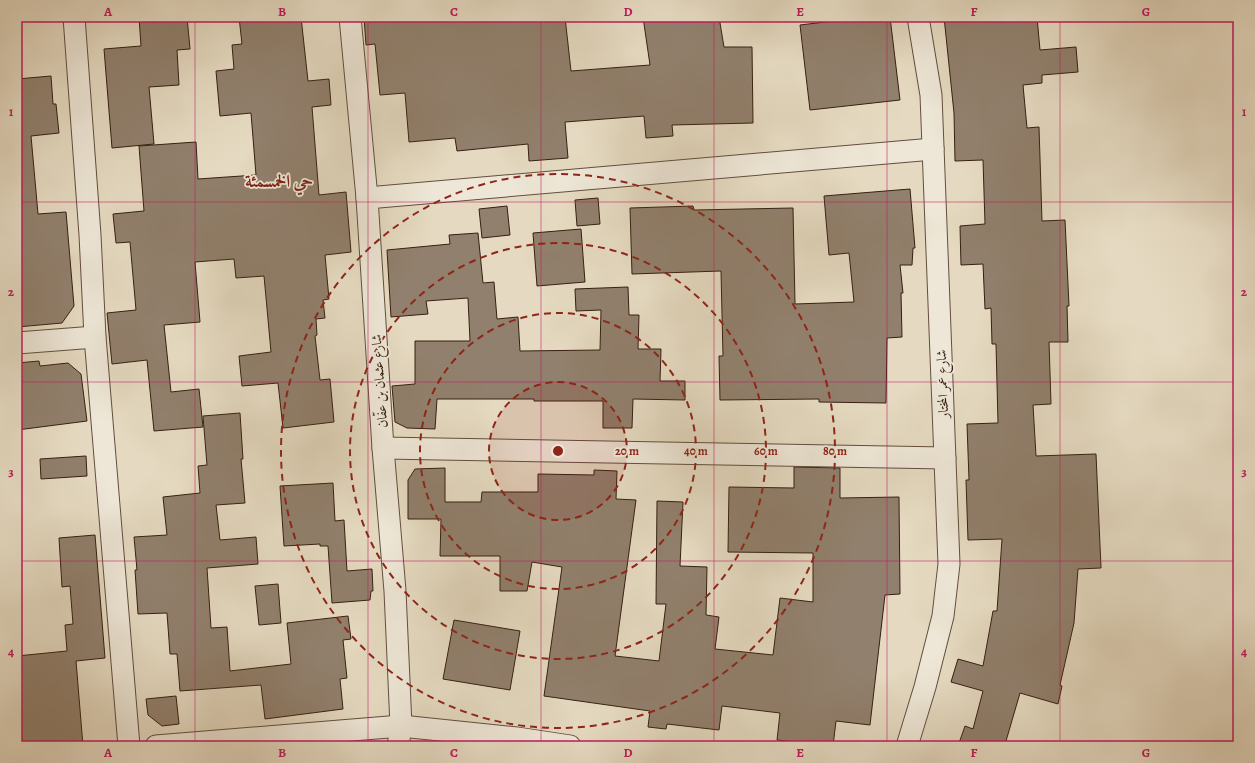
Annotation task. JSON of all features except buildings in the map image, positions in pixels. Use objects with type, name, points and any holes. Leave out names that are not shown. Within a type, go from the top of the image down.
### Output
[{"type":"street","points":[[74,17],[90,236],[94,337],[129,746]]},
{"type":"street","name":"شارع عثمان بن عفّان","points":[[350,17],[367,198],[394,591],[400,736]]},
{"type":"street","name":"شارع عمر المختار","points":[[907,746],[926,687],[943,616],[949,564],[930,95],[918,17]]},
{"type":"street","points":[[367,198],[933,149]]},
{"type":"street","points":[[17,343],[94,337]]},
{"type":"street","points":[[383,448],[945,458]]},
{"type":"street","points":[[156,746],[400,736],[517,738],[570,746]]},
{"type":"district","name":"حي الخمسمئة","points":[[279,181]]}]
